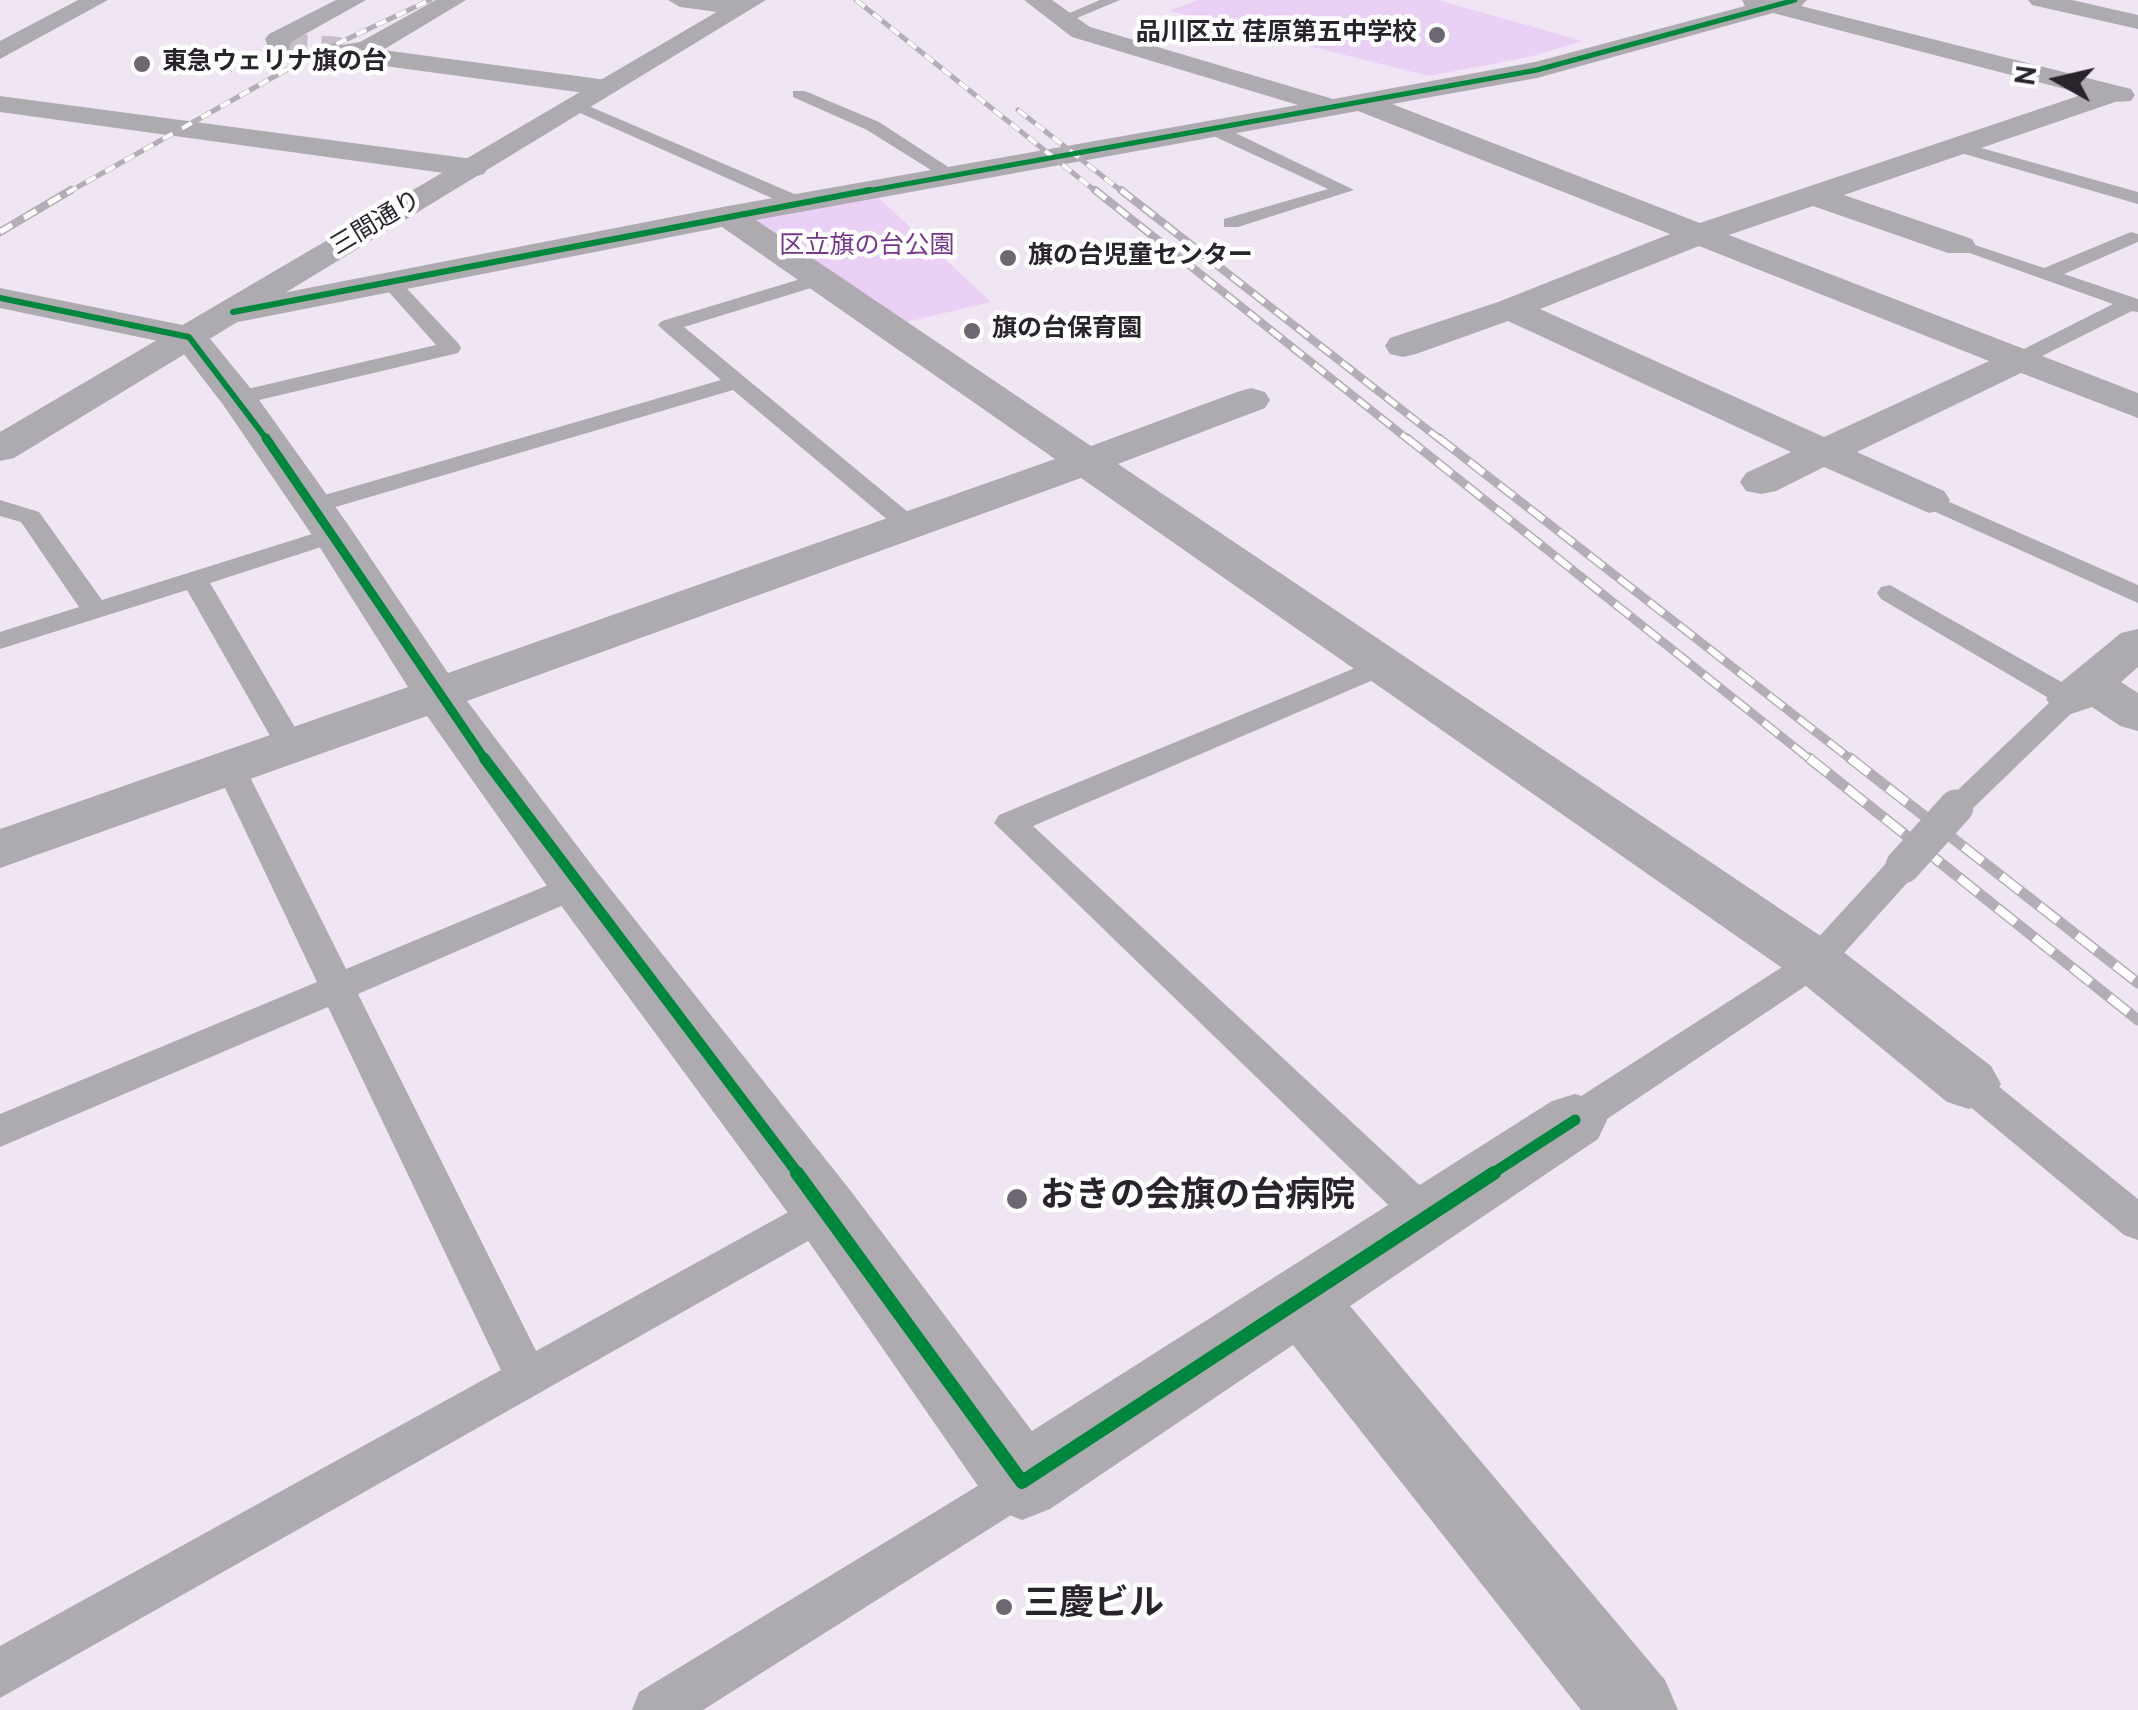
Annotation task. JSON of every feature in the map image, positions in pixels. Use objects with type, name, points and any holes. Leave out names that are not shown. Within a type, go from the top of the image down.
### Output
[{"type":"street","points":[[0,51],[96,0]]},
{"type":"street","points":[[279,47],[278,40],[354,0]]},
{"type":"street","points":[[454,0],[353,50],[370,56],[607,88]]},
{"type":"street","points":[[680,0],[747,4]]},
{"type":"street","points":[[1036,0],[1081,32],[1348,104],[2138,406]]},
{"type":"street","points":[[2040,0],[2138,22]]},
{"type":"street","points":[[0,298],[211,325],[390,282],[728,216],[1537,70],[1773,2],[2126,96]]},
{"type":"street","name":"三間通り","points":[[0,449],[747,4]]},
{"type":"street","points":[[1404,346],[1510,310],[1813,194],[2126,96]]},
{"type":"street","points":[[0,104],[473,168]]},
{"type":"street","points":[[1813,194],[1960,246]]},
{"type":"street","points":[[728,216],[1816,962],[1969,1084]]},
{"type":"street","points":[[1510,310],[1928,500]]},
{"type":"street","points":[[211,325],[238,398],[324,520],[438,696],[577,886],[826,1210],[1022,1482],[1575,1120]]},
{"type":"street","points":[[1761,482],[2020,360]]},
{"type":"street","points":[[0,849],[911,527],[1251,400]]},
{"type":"street","points":[[2138,643],[2080,691],[2138,715]]},
{"type":"street","points":[[1301,1300],[1635,1710]]},
{"type":"lane","points":[[1060,20],[1113,0]]},
{"type":"lane","points":[[800,94],[874,126],[953,176]]},
{"type":"lane","points":[[577,106],[799,203]]},
{"type":"lane","points":[[1213,129],[1345,190],[1230,223]]},
{"type":"lane","points":[[1960,147],[2138,198]]},
{"type":"lane","points":[[2044,275],[2131,238]]},
{"type":"lane","points":[[1960,246],[2134,304]]},
{"type":"lane","points":[[817,280],[669,325],[911,527]]},
{"type":"lane","points":[[238,398],[450,348],[390,282]]},
{"type":"lane","points":[[2020,360],[2134,304]]},
{"type":"lane","points":[[0,641],[195,580],[324,520],[737,382]]},
{"type":"lane","points":[[1928,500],[2138,595]]},
{"type":"lane","points":[[0,508],[30,517],[95,610]]},
{"type":"lane","points":[[195,580],[292,748]]},
{"type":"lane","points":[[1575,1120],[1816,962],[1956,807],[2080,691],[1890,593]]},
{"type":"lane","points":[[1384,665],[1010,823],[1428,1217]]},
{"type":"lane","points":[[230,769],[527,1378]]},
{"type":"lane","points":[[0,1132],[577,886]]},
{"type":"lane","points":[[1969,1084],[2138,1223]]},
{"type":"lane","points":[[0,1673],[826,1210]]},
{"type":"lane","points":[[657,1710],[1022,1482]]},
{"type":"green space","name":"品川区立 荏原第五中学校","points":[[1198,0],[1438,0],[1583,41],[1529,57],[1429,76],[1169,11]]},
{"type":"green space","name":"区立旗の台公園","points":[[878,197],[991,302],[898,324],[748,220]]},
{"type":"tunnel","points":[[279,47],[340,51]]},
{"type":"railway","points":[[67,193],[309,57],[430,0]]},
{"type":"railway","points":[[856,0],[1098,193]]},
{"type":"railway","points":[[1018,110],[1124,193]]},
{"type":"railway","points":[[0,232],[71,190]]},
{"type":"railway","points":[[1095,190],[1410,441]]},
{"type":"railway","points":[[1121,190],[1442,441]]},
{"type":"railway","points":[[1407,438],[1812,761]]},
{"type":"railway","points":[[1439,438],[1853,761]]},
{"type":"railway","points":[[1809,758],[2138,1020]]},
{"type":"railway","points":[[1850,758],[2138,983]]},
{"type":"cycle path","points":[[233,312],[728,216],[1537,70],[1795,0]]},
{"type":"cycle path","points":[[0,298],[189,337],[238,398],[334,535],[438,696],[577,886],[826,1211],[1022,1482],[1575,1120]]},
{"type":"place","name":"品川区立 荏原第五中学校","points":[[1437,35]]},
{"type":"place","name":"東急ウェリナ旗の台","points":[[142,64]]},
{"type":"place","name":"旗の台児童センター","points":[[1008,258]]},
{"type":"place","name":"旗の台保育園","points":[[972,331]]},
{"type":"place","name":"おきの会旗の台病院","points":[[1017,1199]]},
{"type":"place","name":"三慶ビル","points":[[1004,1607]]}]
